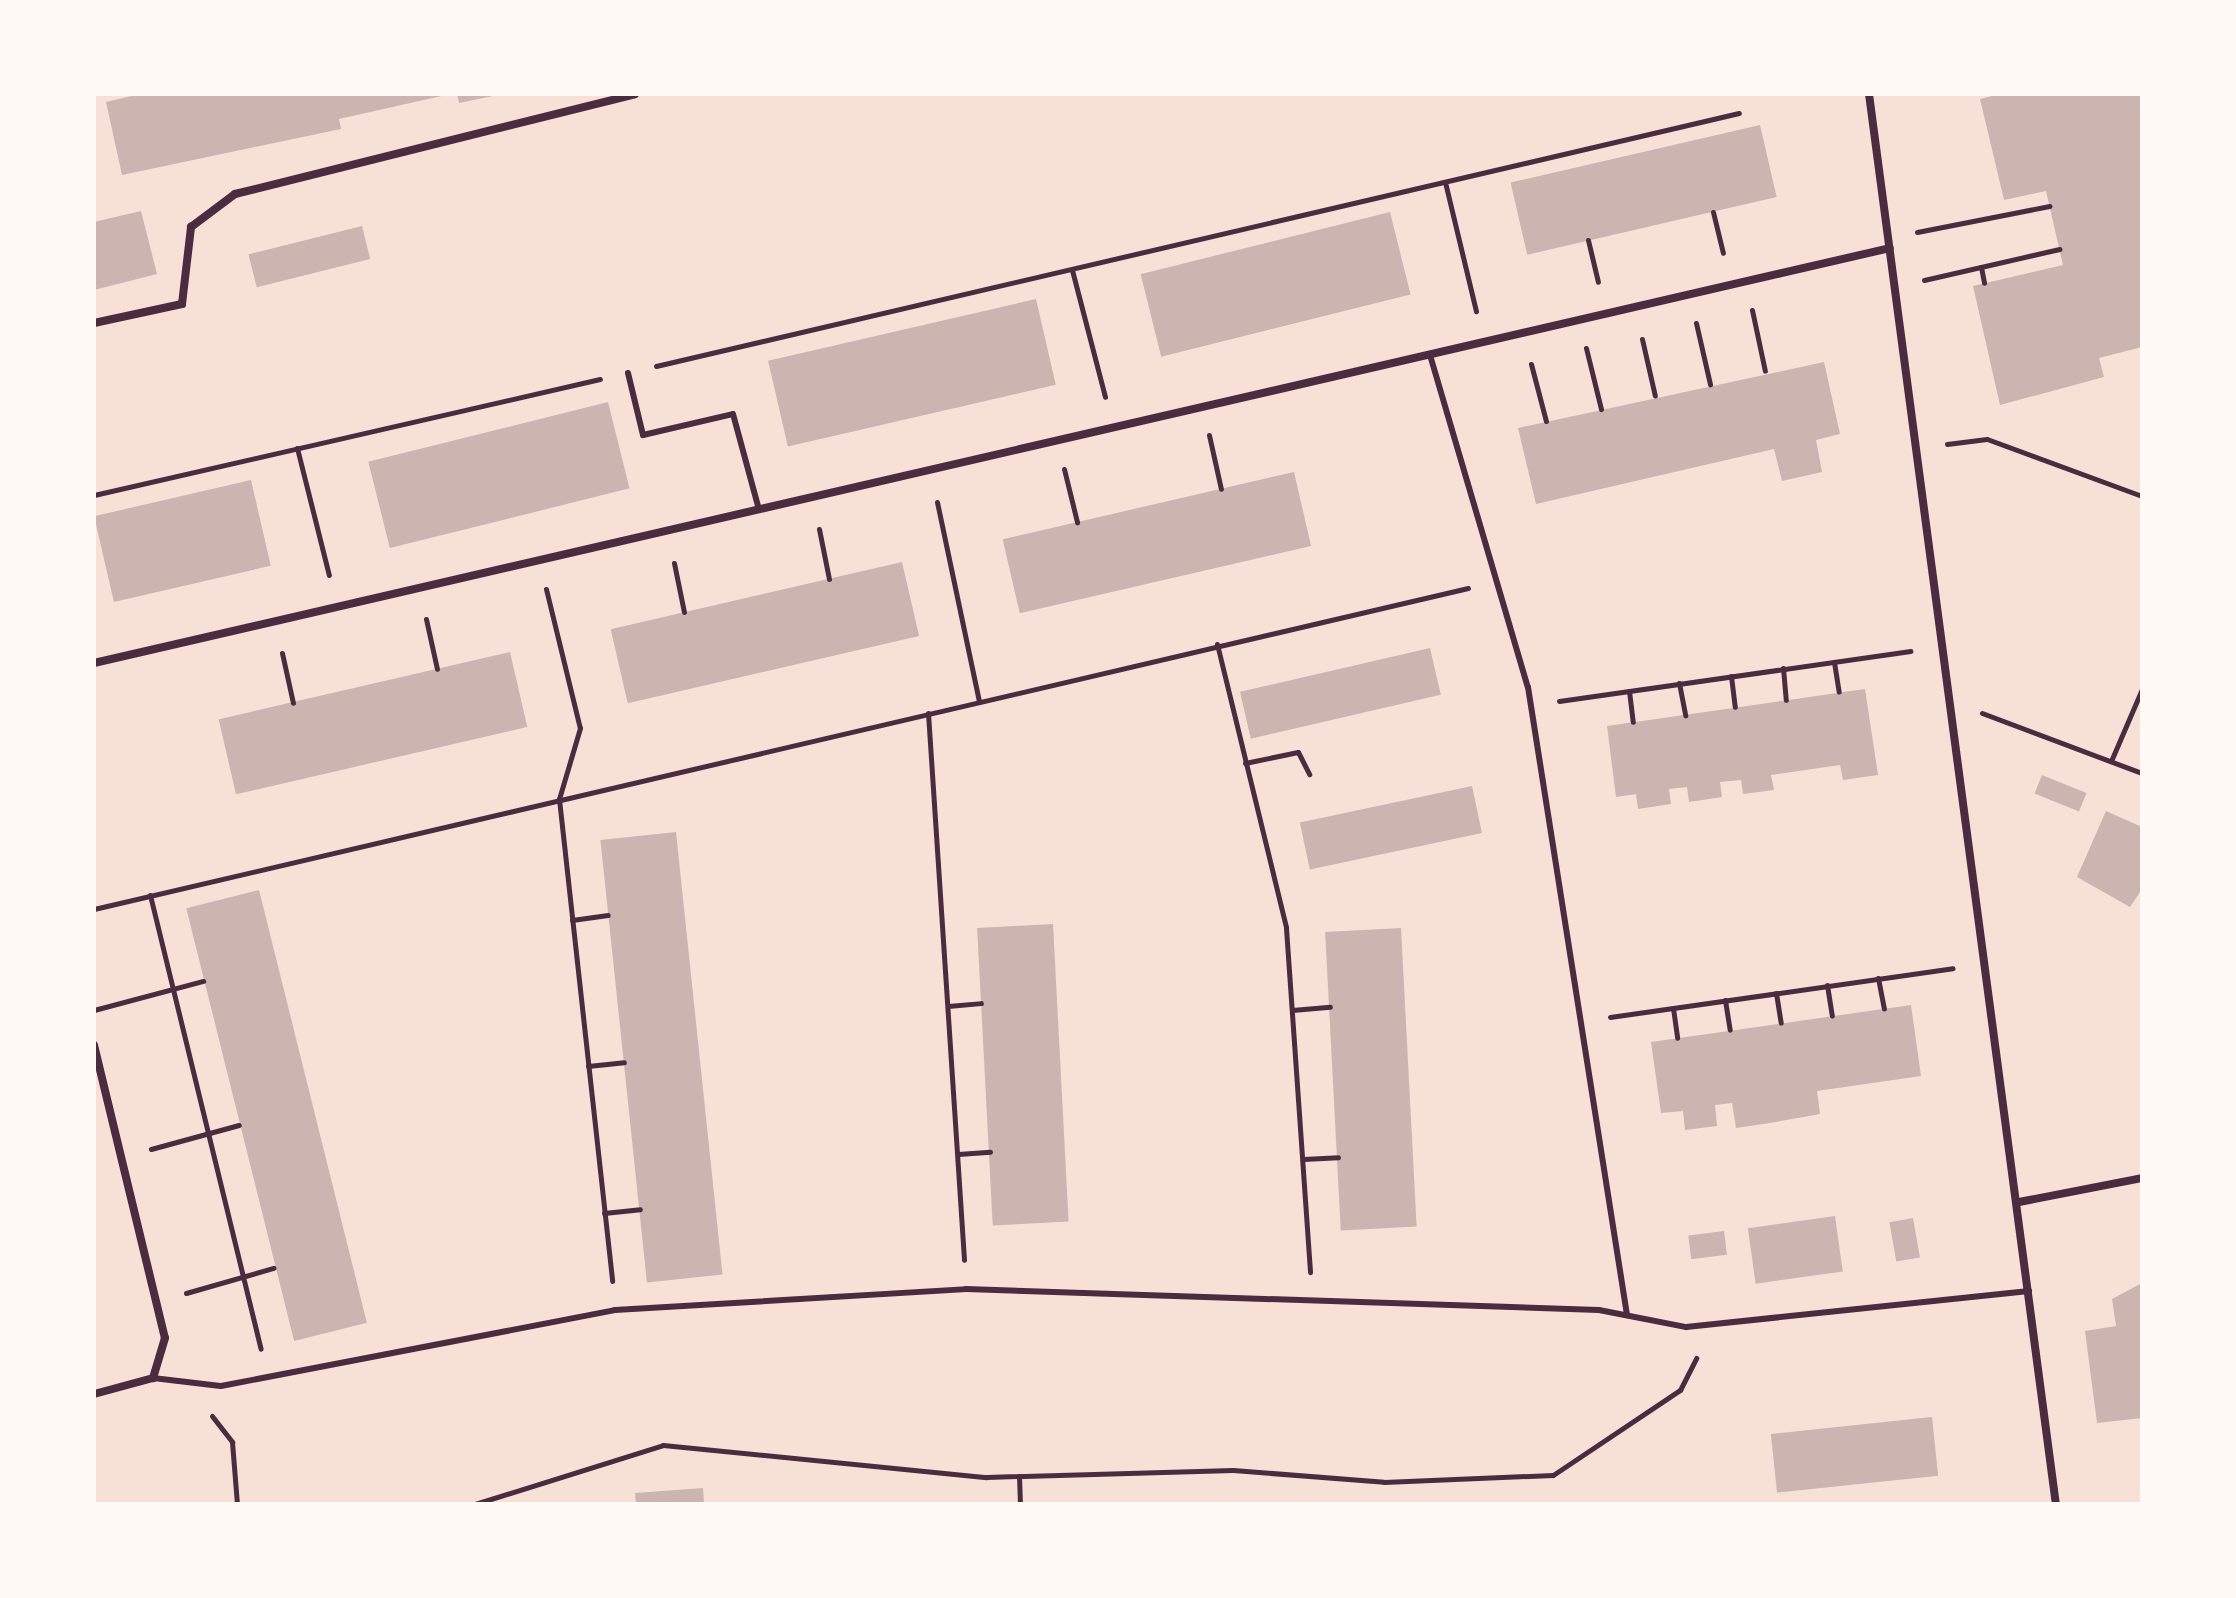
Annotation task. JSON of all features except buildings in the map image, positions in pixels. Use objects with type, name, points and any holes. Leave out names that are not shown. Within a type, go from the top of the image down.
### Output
[{"type":"street","points":[[94,323],[182,304],[191,227],[235,194],[635,94]]},
{"type":"street","points":[[1869,94],[1954,703],[2056,1504]]},
{"type":"street","points":[[94,663],[1890,248]]},
{"type":"street","points":[[94,1045],[159,1300],[165,1338],[153,1378],[94,1394]]},
{"type":"street","points":[[2019,1202],[2142,1178]]},
{"type":"lane","points":[[1430,355],[1531,705],[1627,1315]]},
{"type":"lane","points":[[628,373],[643,435],[733,414],[759,510]]},
{"type":"lane","points":[[153,1378],[221,1386],[615,1310],[966,1289],[1312,1300],[1627,1315],[1655,1326],[1704,1327],[2030,1291]]},
{"type":"path","points":[[94,495],[1739,113]]},
{"type":"path","points":[[1445,182],[1484,343]]},
{"type":"path","points":[[1889,237],[2049,206]]},
{"type":"path","points":[[1713,212],[1732,286]]},
{"type":"path","points":[[1588,240],[1605,315]]},
{"type":"path","points":[[1896,287],[2059,249]]},
{"type":"path","points":[[1981,267],[1984,283]]},
{"type":"path","points":[[1072,270],[1112,429]]},
{"type":"path","points":[[1745,282],[1765,371]]},
{"type":"path","points":[[1690,295],[1710,384]]},
{"type":"path","points":[[1635,308],[1655,396]]},
{"type":"path","points":[[1579,321],[1601,409]]},
{"type":"path","points":[[1524,334],[1546,421]]},
{"type":"path","points":[[1203,407],[1221,489]]},
{"type":"path","points":[[1918,448],[1987,439],[2142,496]]},
{"type":"path","points":[[1058,441],[1077,522]]},
{"type":"path","points":[[297,448],[338,607]]},
{"type":"path","points":[[930,470],[979,701]]},
{"type":"path","points":[[2127,502],[2131,492]]},
{"type":"path","points":[[812,498],[829,579]]},
{"type":"path","points":[[667,531],[684,612]]},
{"type":"path","points":[[539,560],[580,728],[559,799],[615,1310]]},
{"type":"path","points":[[94,909],[1497,581]]},
{"type":"path","points":[[419,589],[437,669]]},
{"type":"path","points":[[275,622],[293,703]]},
{"type":"path","points":[[1217,644],[1286,928],[1312,1300]]},
{"type":"path","points":[[1531,705],[1946,645]]},
{"type":"path","points":[[1834,662],[1839,692]]},
{"type":"path","points":[[1783,668],[1786,700]]},
{"type":"path","points":[[1731,676],[1735,707]]},
{"type":"path","points":[[1679,683],[1685,715]]},
{"type":"path","points":[[2111,761],[2142,689]]},
{"type":"path","points":[[1629,691],[1633,722]]},
{"type":"path","points":[[1954,703],[2142,773]]},
{"type":"path","points":[[928,713],[966,1289]]},
{"type":"path","points":[[1245,763],[1298,752],[1309,774]]},
{"type":"path","points":[[150,895],[268,1377]]},
{"type":"path","points":[[572,920],[608,915]]},
{"type":"path","points":[[1582,1021],[1988,963]]},
{"type":"path","points":[[1878,978],[1884,1008]]},
{"type":"path","points":[[94,1010],[203,981]]},
{"type":"path","points":[[1827,985],[1832,1016]]},
{"type":"path","points":[[1776,993],[1781,1023]]},
{"type":"path","points":[[1725,1000],[1730,1030]]},
{"type":"path","points":[[948,1006],[981,1003]]},
{"type":"path","points":[[1292,1010],[1330,1007]]},
{"type":"path","points":[[1673,1008],[1677,1038]]},
{"type":"path","points":[[588,1066],[624,1062]]},
{"type":"path","points":[[123,1157],[239,1125]]},
{"type":"path","points":[[958,1154],[990,1152]]},
{"type":"path","points":[[1303,1159],[1338,1157]]},
{"type":"path","points":[[604,1213],[640,1209]]},
{"type":"path","points":[[159,1300],[273,1268]]},
{"type":"path","points":[[475,1504],[663,1445],[1019,1476],[1233,1470],[1384,1482],[1553,1475],[1680,1390],[1702,1347]]},
{"type":"path","points":[[209,1409],[232,1442],[237,1504]]},
{"type":"path","points":[[1019,1476],[1020,1504]]}]
